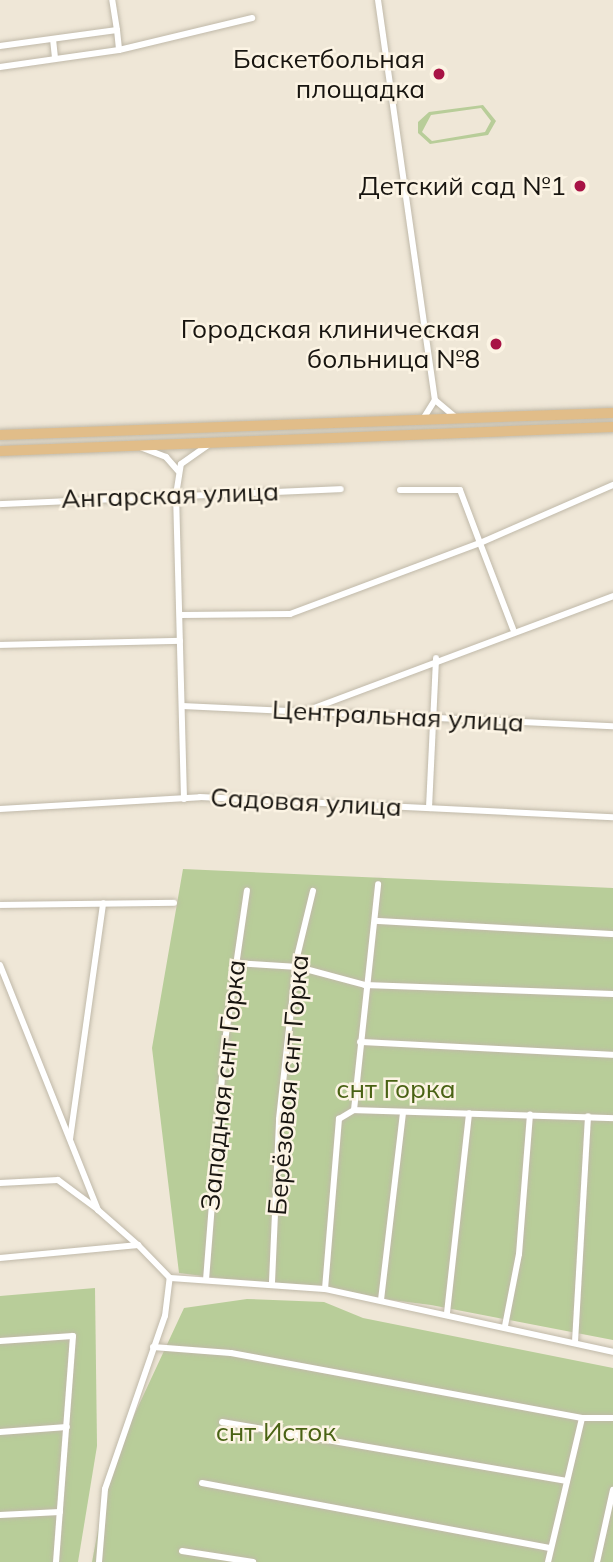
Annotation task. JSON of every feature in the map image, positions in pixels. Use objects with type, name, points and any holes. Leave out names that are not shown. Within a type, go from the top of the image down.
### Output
[{"type":"main road","points":[[0,435],[613,412]]},
{"type":"main road","points":[[0,451],[613,427]]},
{"type":"street","points":[[112,0],[119,50]]},
{"type":"street","points":[[377,0],[435,400],[422,420]]},
{"type":"street","points":[[0,67],[119,50],[251,18]]},
{"type":"street","points":[[0,46],[117,30]]},
{"type":"street","points":[[53,38],[55,58]]},
{"type":"street","points":[[435,400],[456,417]]},
{"type":"street","points":[[178,471],[213,443]]},
{"type":"street","points":[[137,446],[166,457],[178,471],[176,495],[184,799]]},
{"type":"street","points":[[180,615],[290,614],[480,543],[613,485]]},
{"type":"street","name":"Ангарская улица","points":[[0,504],[341,489]]},
{"type":"street","points":[[400,490],[460,490],[513,629]]},
{"type":"street","points":[[305,712],[513,629],[613,596]]},
{"type":"street","points":[[0,645],[180,641]]},
{"type":"street","points":[[429,807],[436,718],[436,658]]},
{"type":"street","name":"Центральная улица","points":[[183,706],[613,726]]},
{"type":"street","name":"Садовая улица","points":[[0,809],[184,799],[429,807],[613,817]]},
{"type":"street","points":[[354,1110],[365,985],[377,921],[378,884]]},
{"type":"street","name":"Западная снт Горка","points":[[206,1280],[235,963],[247,891]]},
{"type":"street","name":"Берёзовая снт Горка","points":[[272,1282],[279,1119],[298,967],[313,891]]},
{"type":"street","points":[[70,1140],[103,903]]},
{"type":"street","points":[[0,905],[174,903]]},
{"type":"street","points":[[377,921],[613,934]]},
{"type":"street","points":[[235,963],[298,967],[365,985],[613,994]]},
{"type":"street","points":[[0,965],[98,1210]]},
{"type":"street","points":[[360,1042],[613,1055]]},
{"type":"street","points":[[325,1289],[339,1119],[354,1110],[403,1114],[530,1114],[613,1118]]},
{"type":"street","points":[[447,1313],[469,1113]]},
{"type":"street","points":[[382,1300],[403,1114]]},
{"type":"street","points":[[505,1326],[518,1266],[530,1114]]},
{"type":"street","points":[[575,1342],[588,1116]]},
{"type":"street","points":[[0,1183],[58,1180],[138,1245],[170,1278],[272,1282],[325,1289],[447,1313],[613,1352]]},
{"type":"street","points":[[0,1258],[138,1245]]},
{"type":"street","points":[[99,1562],[105,1489],[153,1347],[170,1278]]},
{"type":"street","points":[[0,1341],[73,1336],[55,1562]]},
{"type":"street","points":[[153,1347],[231,1353],[582,1418],[613,1418]]},
{"type":"street","points":[[548,1562],[582,1418]]},
{"type":"street","points":[[222,1422],[568,1481]]},
{"type":"street","points":[[0,1432],[67,1427]]},
{"type":"street","points":[[202,1483],[551,1548]]},
{"type":"street","points":[[597,1562],[613,1490]]},
{"type":"street","points":[[0,1515],[60,1512]]},
{"type":"street","points":[[182,1551],[253,1562]]},
{"type":"green space","points":[[483,105],[496,121],[488,135],[430,144],[418,133],[418,122],[429,112]],"holes":[[[481,108],[491,121],[485,132],[432,141],[422,132],[431,115]]]},
{"type":"green space","name":"снт Горка","points":[[183,869],[613,888],[613,1340],[431,1305],[179,1273],[152,1048]]},
{"type":"green space","points":[[95,1288],[97,1446],[78,1562],[0,1562],[0,1296]]},
{"type":"green space","name":"снт Исток","points":[[247,1299],[324,1302],[363,1318],[613,1368],[613,1562],[92,1562],[110,1467],[184,1308]]},
{"type":"place","name":"Баскетбольная площадка","points":[[439,74]]},
{"type":"place","name":"Детский сад №1","points":[[580,186]]},
{"type":"place","name":"Городская клиническая больница №8","points":[[496,344]]}]
